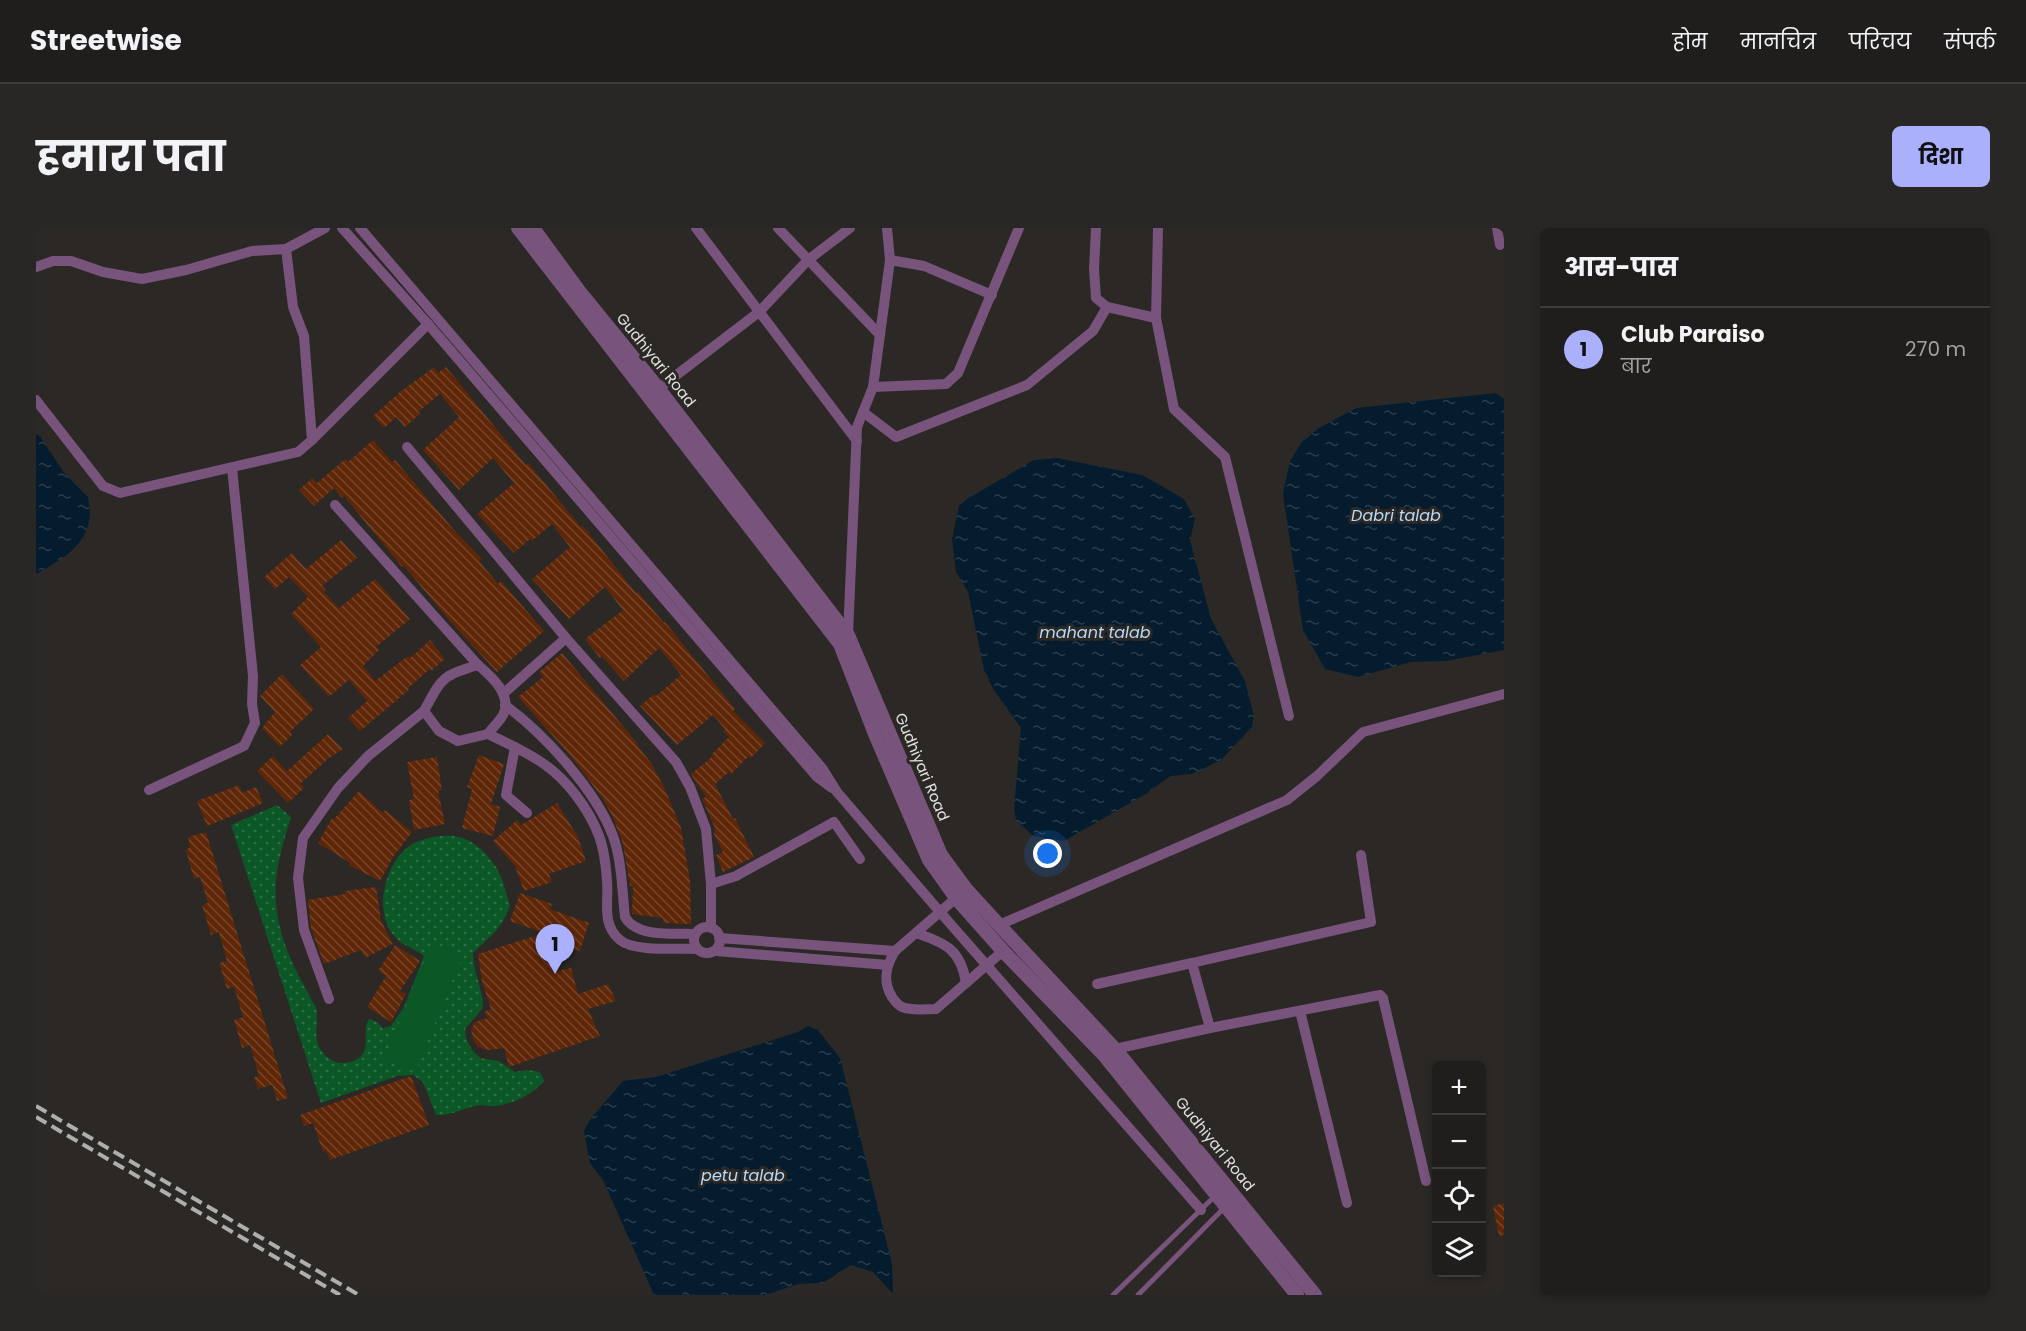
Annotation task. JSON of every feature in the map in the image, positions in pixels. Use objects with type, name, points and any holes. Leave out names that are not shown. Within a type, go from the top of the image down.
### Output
[{"type":"street","points":[[36,267],[53,261],[71,261],[103,272],[142,279],[186,270],[252,251],[286,249],[325,228]]},
{"type":"street","points":[[342,228],[428,324],[817,777],[837,792]]},
{"type":"street","points":[[360,228],[822,768],[837,792],[986,966],[1201,1210]]},
{"type":"street","name":"Gudhiyari Road","points":[[518,228],[653,392]]},
{"type":"street","name":"Gudhiyari Road","points":[[533,228],[653,392],[844,639],[941,855],[966,889],[1115,1049],[1315,1295]]},
{"type":"street","points":[[696,228],[856,441]]},
{"type":"street","points":[[778,228],[880,335]]},
{"type":"street","points":[[653,392],[759,312],[838,232],[850,228]]},
{"type":"street","points":[[844,639],[857,427],[873,387],[890,260],[887,228]]},
{"type":"street","points":[[873,387],[946,384],[958,373],[1019,228]]},
{"type":"street","points":[[1096,228],[1094,269],[1096,298],[1107,307],[1156,318]]},
{"type":"street","points":[[1158,228],[1156,318],[1174,409],[1225,457],[1289,716]]},
{"type":"street","points":[[1497,228],[1500,245]]},
{"type":"street","points":[[286,249],[292,307],[304,336],[312,440]]},
{"type":"street","points":[[890,260],[924,266],[992,295]]},
{"type":"street","points":[[863,412],[896,437],[1027,385],[1093,331],[1107,307]]},
{"type":"street","points":[[36,400],[103,486],[120,493],[298,452],[428,324]]},
{"type":"street","points":[[407,447],[566,638],[676,762],[690,787],[706,829],[711,884],[711,928]]},
{"type":"street","points":[[149,790],[244,746],[255,723],[252,704],[253,676],[232,468]]},
{"type":"street","points":[[335,505],[478,665],[494,678],[503,694],[505,705],[503,714],[488,734]]},
{"type":"street","points":[[503,694],[566,638]]},
{"type":"street","name":"Gudhiyari Road","points":[[844,639],[929,860],[956,898],[1003,951],[1104,1055],[1298,1295]]},
{"type":"street","points":[[329,999],[304,930],[298,878],[303,838],[345,780],[368,756],[424,711],[438,685],[446,676],[478,665]]},
{"type":"street","points":[[999,925],[1287,800],[1317,776],[1363,732],[1504,694]]},
{"type":"street","points":[[505,705],[520,716],[568,766],[590,794],[613,835],[619,863],[625,917],[628,923],[648,932],[695,934]]},
{"type":"street","points":[[424,711],[439,731],[458,741],[488,734],[543,763],[558,775],[580,801],[599,836],[608,884],[606,914],[610,927],[621,941],[639,947],[697,949],[710,953],[716,951],[888,965]]},
{"type":"street","points":[[515,747],[506,795],[527,813]]},
{"type":"street","points":[[580,801],[590,794]]},
{"type":"street","points":[[711,884],[736,876],[834,822],[860,859]]},
{"type":"street","points":[[1098,984],[1371,922],[1361,855]]},
{"type":"street","points":[[956,898],[895,951],[888,965],[885,980],[888,992],[898,1006],[908,1009],[936,1010],[1003,951]]},
{"type":"street","points":[[697,949],[693,942],[695,934],[700,929],[711,928],[717,932],[720,939],[716,951]]},
{"type":"street","points":[[916,933],[943,944],[957,954],[964,968],[966,983]]},
{"type":"street","points":[[720,939],[895,951]]},
{"type":"street","points":[[1192,963],[1210,1028]]},
{"type":"street","points":[[1115,1049],[1380,995],[1383,998],[1426,1181]]},
{"type":"street","points":[[1300,1011],[1347,1203]]},
{"type":"lane","points":[[1113,1295],[1216,1195]]},
{"type":"lane","points":[[1138,1295],[1226,1206]]},
{"type":"green space","points":[[277,805],[291,817],[277,872],[277,914],[292,962],[316,1007],[318,1044],[325,1055],[339,1063],[358,1059],[364,1051],[369,1019],[377,1022],[383,1028],[391,1026],[404,1007],[424,956],[397,939],[389,929],[383,904],[387,878],[400,855],[410,845],[440,836],[459,837],[475,845],[496,867],[510,906],[498,928],[473,953],[483,1008],[465,1029],[466,1038],[472,1050],[480,1058],[499,1061],[515,1072],[528,1070],[540,1072],[544,1081],[539,1086],[528,1095],[509,1103],[493,1106],[481,1105],[442,1115],[436,1115],[423,1082],[413,1075],[397,1076],[321,1103],[231,825]]},
{"type":"green space","points":[[432,942],[463,955],[415,1072],[384,1059]]},
{"type":"water","name":"Dabri talab","points":[[1496,393],[1504,399],[1504,650],[1446,661],[1411,662],[1358,677],[1325,669],[1303,630],[1283,494],[1290,461],[1302,442],[1319,428],[1356,408]]},
{"type":"water","points":[[36,434],[40,436],[65,474],[88,497],[90,515],[86,531],[76,546],[61,559],[36,574]]},
{"type":"water","name":"mahant talab","points":[[1057,458],[1142,475],[1184,499],[1195,519],[1190,540],[1211,619],[1245,681],[1254,716],[1252,727],[1221,760],[1192,774],[1171,776],[1144,795],[1064,841],[1033,836],[1016,820],[1014,809],[1021,728],[993,689],[984,670],[968,592],[956,572],[952,539],[959,506],[967,499],[1034,460]]},
{"type":"water","name":"petu talab","points":[[808,1026],[818,1030],[840,1058],[892,1264],[893,1294],[873,1272],[851,1265],[823,1283],[798,1284],[766,1295],[654,1295],[603,1180],[590,1163],[584,1131],[589,1121],[623,1081],[656,1077],[798,1032]]},
{"type":"building","points":[[434,367],[438,373],[446,367],[526,465],[528,463],[581,527],[583,526],[636,593],[638,592],[665,622],[735,709],[733,711],[765,743],[751,758],[749,756],[731,774],[729,772],[715,784],[754,857],[723,872],[716,855],[723,852],[702,799],[706,797],[691,774],[713,756],[712,754],[729,737],[723,731],[725,729],[713,715],[677,745],[640,706],[681,675],[659,648],[624,681],[602,656],[600,658],[585,639],[623,610],[605,587],[569,619],[532,579],[570,547],[552,524],[514,553],[477,514],[514,483],[493,458],[459,490],[423,450],[459,417],[440,394],[418,412],[420,414],[405,427],[396,417],[384,428],[373,416],[400,392]]},
{"type":"building","points":[[373,440],[392,462],[395,460],[454,530],[482,559],[479,561],[498,584],[501,581],[544,631],[497,672],[404,566],[402,567],[344,496],[342,498],[334,488],[314,506],[299,490],[312,478],[317,483],[345,459],[348,462]]},
{"type":"building","points":[[341,540],[357,558],[322,586],[326,590],[324,592],[339,608],[375,579],[410,619],[376,647],[379,650],[363,666],[375,681],[408,656],[410,658],[430,640],[445,659],[431,671],[430,669],[360,731],[348,718],[367,701],[349,680],[329,697],[300,665],[321,647],[291,614],[308,597],[289,577],[275,589],[264,577],[292,553],[306,569]]},
{"type":"building","points":[[562,653],[638,744],[664,787],[681,828],[690,881],[691,924],[663,923],[663,918],[632,914],[633,886],[630,886],[623,844],[612,815],[601,796],[570,755],[518,697],[543,677],[539,672]]},
{"type":"building","points":[[282,674],[314,709],[290,732],[292,735],[280,747],[262,728],[275,712],[260,696]]},
{"type":"building","points":[[328,734],[343,749],[329,758],[300,784],[304,788],[288,803],[257,771],[273,756],[287,771]]},
{"type":"building","points":[[479,755],[504,764],[491,804],[500,807],[493,836],[462,828],[472,789],[467,787]]},
{"type":"building","points":[[437,757],[442,790],[438,791],[445,824],[414,830],[409,800],[414,799],[407,762]]},
{"type":"building","points":[[239,785],[242,793],[256,787],[263,803],[207,826],[197,801]]},
{"type":"building","points":[[359,791],[383,813],[385,810],[412,832],[393,857],[380,881],[349,865],[350,863],[318,843],[332,818],[334,819]]},
{"type":"building","points":[[557,803],[578,837],[586,861],[549,874],[552,882],[524,891],[515,866],[493,841],[517,820],[521,825]]},
{"type":"building","points":[[206,832],[288,1098],[277,1101],[272,1085],[258,1089],[254,1077],[259,1076],[250,1045],[242,1048],[234,1020],[243,1017],[234,987],[227,989],[219,963],[227,961],[219,932],[211,935],[202,905],[208,903],[200,877],[194,879],[186,851],[190,846],[188,837]]},
{"type":"building","points":[[376,887],[381,921],[393,944],[365,958],[361,950],[324,964],[311,928],[308,900],[345,894],[345,891]]},
{"type":"building","points":[[520,893],[552,904],[550,909],[589,923],[580,951],[538,937],[553,972],[571,968],[578,994],[608,984],[616,1001],[588,1009],[600,1036],[509,1067],[504,1048],[489,1050],[478,1047],[471,1030],[475,1022],[488,1018],[484,1012],[491,1009],[482,981],[478,954],[544,933],[510,921]]},
{"type":"building","points":[[395,945],[420,961],[400,991],[406,994],[391,1022],[367,1007],[386,976],[378,971]]},
{"type":"building","points":[[411,1076],[429,1125],[330,1160],[326,1151],[323,1152],[313,1123],[304,1126],[300,1115]]},
{"type":"building","points":[[1504,1203],[1504,1235],[1499,1236],[1493,1206]]},
{"type":"railway","points":[[36,1106],[359,1295]]},
{"type":"railway","points":[[36,1117],[340,1295]]},
{"type":"place","name":"Club Paraiso","points":[[555,974]]}]
